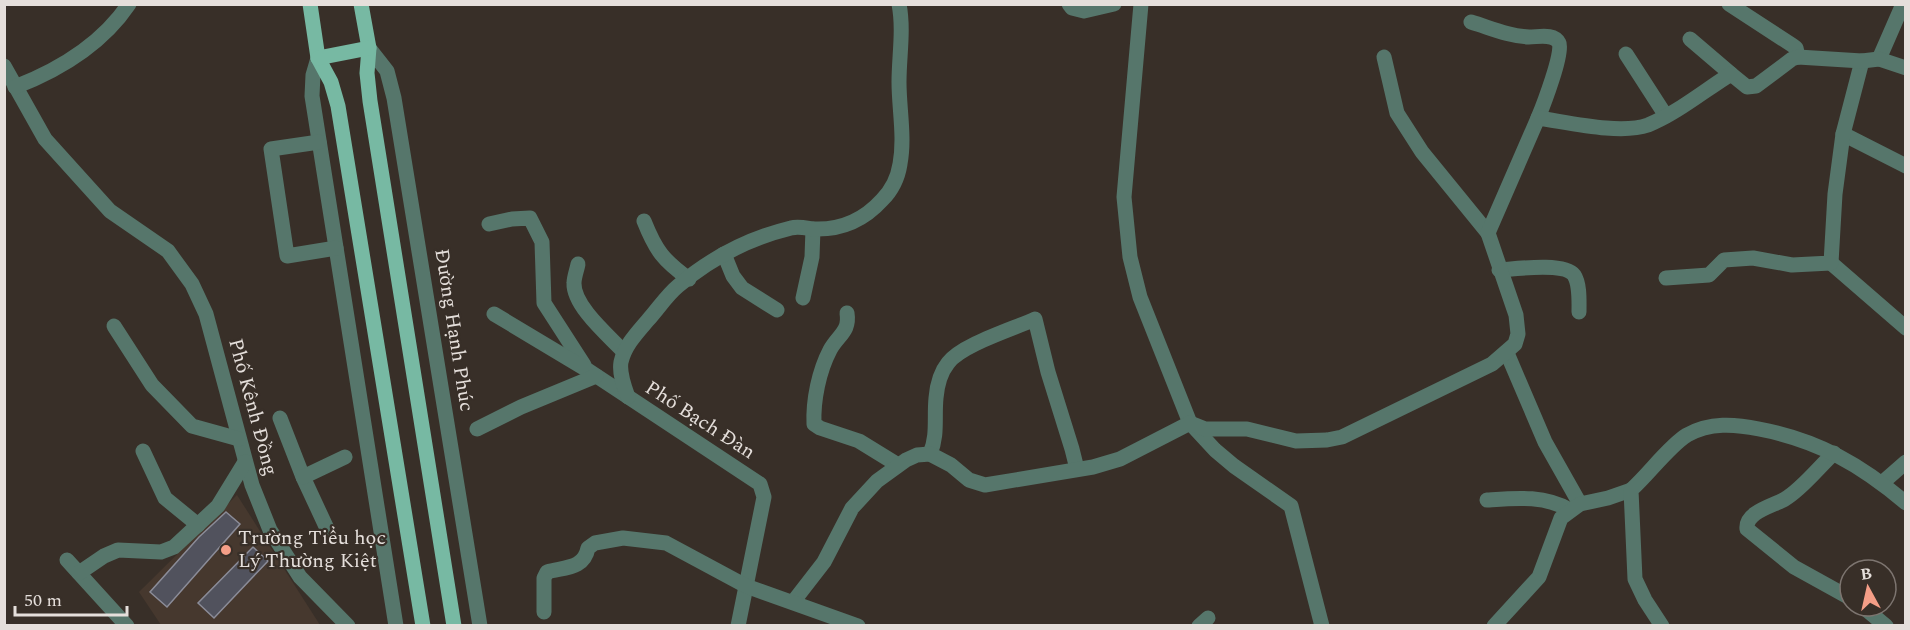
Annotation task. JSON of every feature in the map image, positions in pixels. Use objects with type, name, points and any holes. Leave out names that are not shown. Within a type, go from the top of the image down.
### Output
[{"type":"main road","points":[[310,4],[318,58],[331,82],[338,106],[423,626]]},
{"type":"main road","name":"Đường Hạnh Phúc","points":[[361,4],[369,48],[367,73],[370,101],[454,626]]},
{"type":"main road","points":[[318,58],[369,48]]},
{"type":"street","points":[[15,87],[44,75],[71,59],[105,33],[129,4]]},
{"type":"street","points":[[628,397],[622,379],[621,364],[624,352],[633,338],[678,286],[724,254],[751,240],[794,227],[842,228],[855,222],[883,200],[897,177],[902,151],[899,4]]},
{"type":"street","points":[[1069,4],[1072,8],[1084,11],[1114,4]]},
{"type":"street","points":[[1141,4],[1124,179],[1126,235],[1140,297],[1190,423],[1215,450],[1234,466],[1291,506],[1322,626]]},
{"type":"street","points":[[1729,4],[1792,45],[1798,52],[1798,57]]},
{"type":"street","points":[[1879,59],[1903,4]]},
{"type":"street","points":[[1471,22],[1510,35],[1553,37],[1561,48],[1538,118],[1488,233]]},
{"type":"street","points":[[1690,39],[1747,87],[1756,86],[1798,57],[1862,62],[1879,59],[1905,68]]},
{"type":"street","name":"Đường Hạnh Phúc","points":[[369,48],[387,70],[394,98],[480,626]]},
{"type":"street","points":[[1626,54],[1666,116]]},
{"type":"street","points":[[793,602],[824,562],[852,508],[871,487],[898,465],[917,455],[930,454],[951,465],[969,480],[986,485],[1094,467],[1120,459],[1190,423],[1206,429],[1247,429],[1296,441],[1327,441],[1342,437],[1492,364],[1507,352],[1515,344],[1518,334],[1516,315],[1488,233],[1433,166],[1397,113],[1384,57]]},
{"type":"street","points":[[318,58],[313,75],[312,96],[396,626]]},
{"type":"street","points":[[1831,263],[1835,194],[1843,134],[1862,62]]},
{"type":"street","name":"Phố Kênh Đồng","points":[[4,66],[45,139],[110,211],[168,251],[192,284],[206,314],[245,462],[270,530],[300,577],[348,626]]},
{"type":"street","points":[[1538,118],[1590,126],[1626,128],[1648,125],[1731,74]]},
{"type":"street","points":[[1843,134],[1905,166]]},
{"type":"street","points":[[319,142],[271,149],[287,256],[336,248]]},
{"type":"street","points":[[477,429],[592,374],[544,303],[542,242],[530,218],[489,224]]},
{"type":"street","points":[[644,221],[654,244],[667,263],[689,279]]},
{"type":"street","points":[[802,298],[812,257],[813,229]]},
{"type":"street","points":[[724,254],[733,276],[742,288],[777,310]]},
{"type":"street","points":[[1665,278],[1710,275],[1724,260],[1753,258],[1792,265],[1831,263],[1905,328]]},
{"type":"street","points":[[578,264],[574,283],[576,294],[587,312],[624,352]]},
{"type":"street","points":[[1499,270],[1558,267],[1569,271],[1574,275],[1577,285],[1579,312]]},
{"type":"street","points":[[847,313],[849,323],[847,328],[830,351],[815,392],[814,424],[860,441],[898,465]]},
{"type":"street","name":"Phố Bạch Đàn","points":[[494,314],[628,397],[760,484],[764,497],[738,626]]},
{"type":"street","points":[[930,454],[936,436],[937,386],[948,362],[959,352],[1035,319],[1077,469]]},
{"type":"street","points":[[114,326],[152,385],[192,426],[239,439]]},
{"type":"street","points":[[1507,352],[1575,507]]},
{"type":"street","points":[[280,418],[303,477],[330,535]]},
{"type":"street","points":[[1494,626],[1539,577],[1561,518],[1575,507],[1631,490],[1685,436],[1713,426],[1742,425],[1802,439],[1834,453],[1882,483],[1905,503]]},
{"type":"street","points":[[142,451],[165,498],[198,525]]},
{"type":"street","points":[[1834,453],[1788,497],[1750,517],[1746,523],[1747,529],[1794,567],[1838,591]]},
{"type":"street","points":[[303,477],[345,457]]},
{"type":"street","points":[[79,573],[104,556],[118,550],[160,552],[174,547],[218,506],[245,462]]},
{"type":"street","points":[[1882,483],[1905,462]]},
{"type":"street","points":[[1631,490],[1635,579],[1662,626]]},
{"type":"street","points":[[1487,500],[1535,499],[1575,507]]},
{"type":"street","points":[[543,612],[544,578],[547,572],[582,563],[588,548],[595,543],[623,538],[666,543],[746,586],[858,626]]},
{"type":"street","points":[[67,560],[127,626]]},
{"type":"shaded area","name":"Trường Tiểu học Lý Thường Kiệt","points":[[237,495],[320,625],[161,625],[139,592]]},
{"type":"building","points":[[226,512],[240,524],[167,607],[150,592],[199,537]]},
{"type":"building","points":[[253,547],[268,561],[214,618],[198,603]]},
{"type":"place","name":"Trường Tiểu học Lý Thường Kiệt","points":[[226,550]]}]
